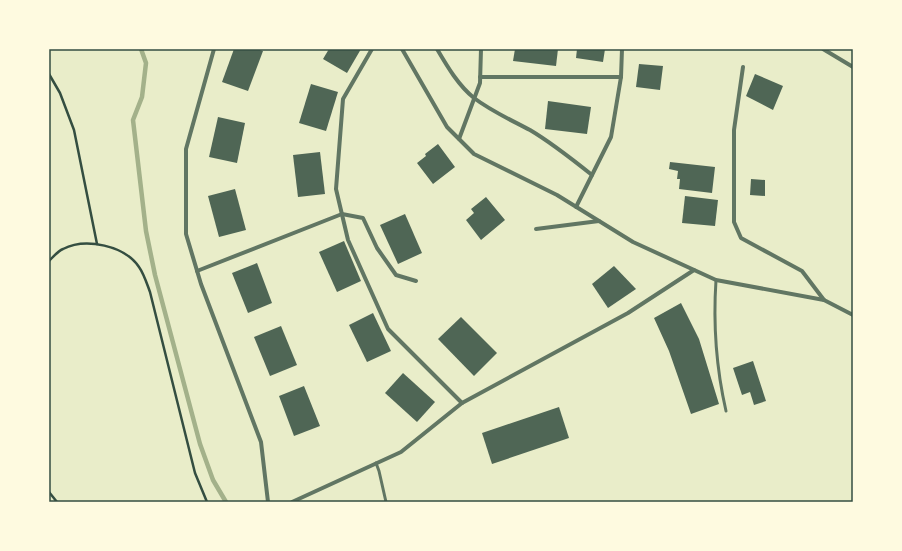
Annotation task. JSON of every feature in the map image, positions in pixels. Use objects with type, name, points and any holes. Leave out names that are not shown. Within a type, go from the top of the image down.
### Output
[{"type":"street","points":[[214,49],[186,149],[186,234],[197,271],[261,442],[268,502]]},
{"type":"street","points":[[372,49],[343,99],[336,189],[348,240],[388,329],[462,403]]},
{"type":"street","points":[[402,49],[447,127],[474,154],[557,195],[633,242],[716,280],[824,300],[853,315]]},
{"type":"street","points":[[437,49],[449,70],[474,98],[530,131],[569,157],[592,176]]},
{"type":"street","points":[[459,139],[480,83],[481,49]]},
{"type":"street","points":[[576,206],[611,138],[621,76],[622,49]]},
{"type":"street","points":[[823,49],[853,67]]},
{"type":"street","points":[[743,67],[734,130],[734,222],[741,238],[802,271],[824,300]]},
{"type":"street","points":[[480,77],[621,76]]},
{"type":"street","points":[[197,271],[342,214],[363,218],[377,248],[396,275],[416,281]]},
{"type":"street","points":[[536,229],[599,221]]},
{"type":"street","points":[[292,502],[401,452],[462,403],[628,313],[694,270]]},
{"type":"lane","points":[[716,280],[715,337],[719,374],[726,411]]},
{"type":"lane","points":[[376,463],[386,502]]},
{"type":"path","points":[[49,74],[60,93],[74,130],[97,244]]},
{"type":"path","points":[[49,261],[63,249],[74,246],[97,244],[117,248],[139,266],[150,292],[195,473],[207,502]]},
{"type":"path","points":[[49,492],[57,502]]},
{"type":"building","points":[[234,49],[257,49],[263,51],[248,91],[222,82]]},
{"type":"building","points":[[329,49],[361,49],[347,73],[323,59]]},
{"type":"building","points":[[515,49],[558,49],[556,66],[513,61]]},
{"type":"building","points":[[577,49],[605,49],[603,62],[576,58]]},
{"type":"building","points":[[639,64],[663,66],[660,90],[636,87]]},
{"type":"building","points":[[755,74],[783,86],[773,110],[746,96]]},
{"type":"building","points":[[311,84],[338,92],[326,131],[299,123]]},
{"type":"building","points":[[548,101],[591,107],[587,134],[545,129]]},
{"type":"building","points":[[218,117],[245,123],[237,163],[209,157]]},
{"type":"building","points":[[438,144],[455,167],[433,184],[417,163],[426,156],[425,154]]},
{"type":"building","points":[[320,152],[325,194],[298,197],[293,155]]},
{"type":"building","points":[[670,162],[715,167],[712,193],[679,189],[680,179],[677,179],[678,171],[669,169]]},
{"type":"building","points":[[751,179],[765,180],[765,196],[750,195]]},
{"type":"building","points":[[235,189],[246,230],[219,237],[208,196]]},
{"type":"building","points":[[685,196],[718,200],[715,226],[682,223]]},
{"type":"building","points":[[486,197],[505,220],[481,240],[466,220],[474,213],[471,209]]},
{"type":"building","points":[[405,214],[422,253],[398,264],[380,225]]},
{"type":"building","points":[[344,241],[361,281],[337,292],[319,252]]},
{"type":"building","points":[[257,263],[272,303],[248,313],[232,273]]},
{"type":"building","points":[[614,266],[636,289],[608,308],[592,284]]},
{"type":"building","points":[[681,303],[699,339],[719,404],[691,414],[669,351],[654,318]]},
{"type":"building","points":[[373,313],[391,351],[367,362],[349,325]]},
{"type":"building","points":[[461,317],[497,353],[474,376],[438,339]]},
{"type":"building","points":[[281,326],[297,365],[270,376],[254,337]]},
{"type":"building","points":[[753,361],[766,401],[754,405],[750,392],[742,395],[733,368]]},
{"type":"building","points":[[403,373],[435,402],[417,422],[385,393]]},
{"type":"building","points":[[304,386],[320,426],[294,436],[279,396]]},
{"type":"building","points":[[559,407],[569,438],[492,464],[482,433]]},
{"type":"waterway","points":[[141,49],[146,63],[142,97],[133,120],[146,231],[155,275],[200,444],[213,480],[226,502]]}]
